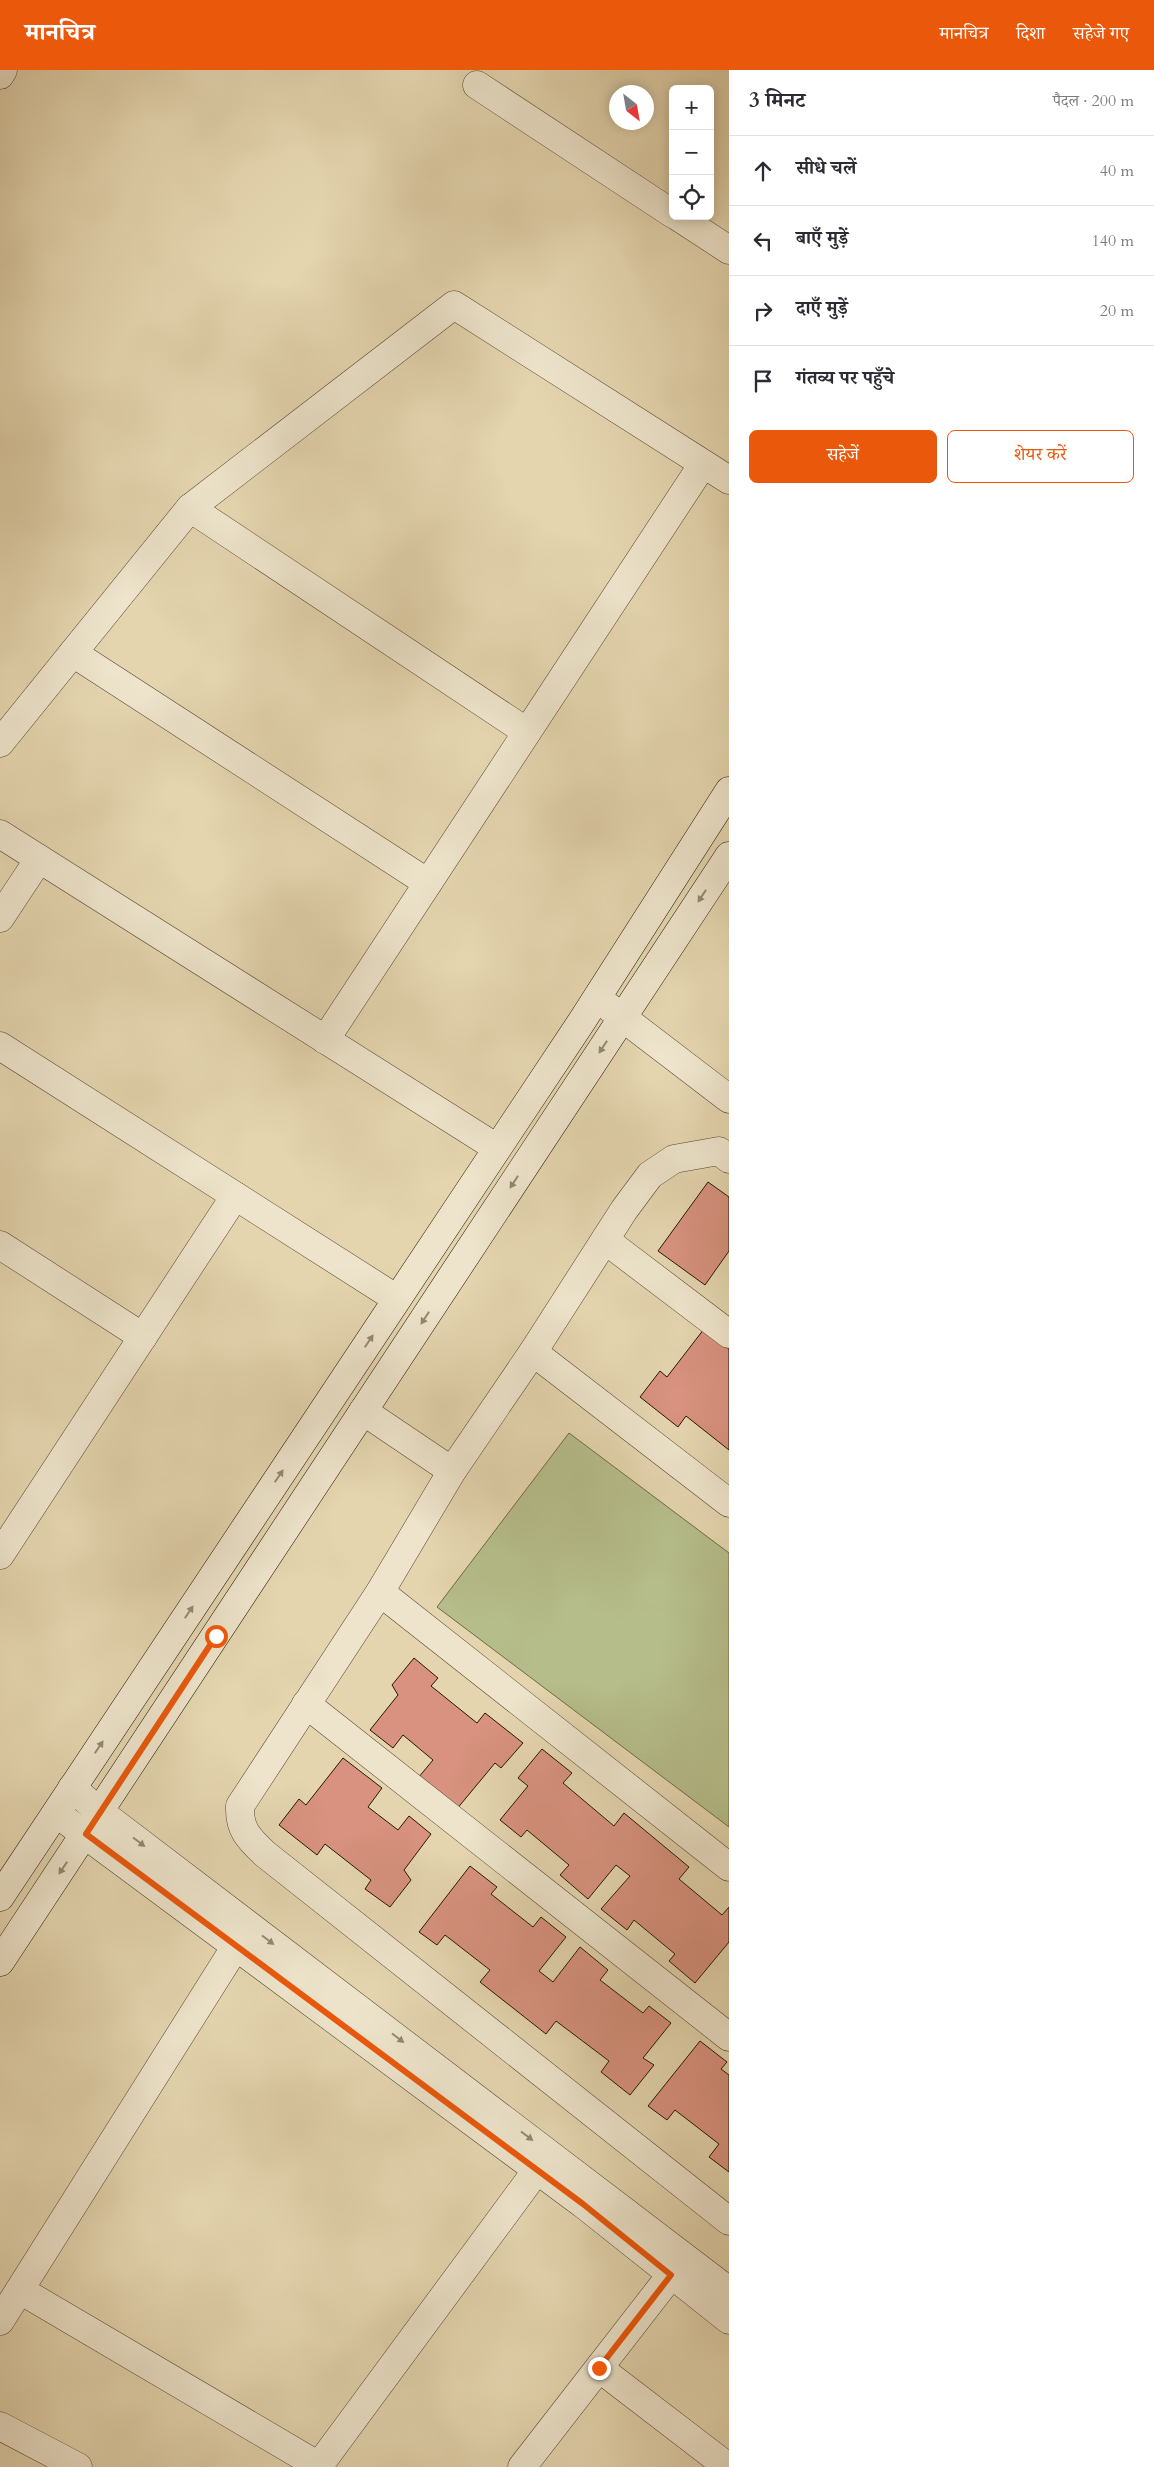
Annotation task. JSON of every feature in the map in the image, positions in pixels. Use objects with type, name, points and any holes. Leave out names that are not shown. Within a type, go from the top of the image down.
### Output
[{"type":"street","points":[[0,75],[3,70]]},
{"type":"street","points":[[477,85],[669,211]]},
{"type":"street","points":[[683,220],[729,250]]},
{"type":"street","points":[[0,743],[190,508],[454,305],[729,480]]},
{"type":"street","points":[[325,1040],[703,464]]},
{"type":"street","points":[[190,508],[527,732]]},
{"type":"street","points":[[73,653],[428,883]]},
{"type":"street","points":[[0,1897],[597,998],[729,791]]},
{"type":"street","points":[[0,834],[497,1148]]},
{"type":"street","points":[[0,1962],[729,856]]},
{"type":"street","points":[[0,918],[39,859]]},
{"type":"street","points":[[597,998],[729,1099]]},
{"type":"street","points":[[0,1046],[397,1299]]},
{"type":"street","points":[[729,1159],[719,1151],[674,1159],[650,1175],[452,1471],[380,1592],[240,1806],[240,1821],[250,1840],[729,2221]]},
{"type":"street","points":[[0,1555],[235,1196]]},
{"type":"street","points":[[605,1240],[729,1334]]},
{"type":"street","points":[[0,1245],[143,1337]]},
{"type":"street","points":[[533,1352],[729,1503]]},
{"type":"street","points":[[363,1411],[452,1471]]},
{"type":"street","points":[[380,1592],[729,1867]]},
{"type":"street","points":[[306,1704],[729,2036]]},
{"type":"street","points":[[72,1788],[93,1823],[236,1946],[537,2170],[729,2320]]},
{"type":"street","points":[[56,1813],[93,1823],[729,2291]]},
{"type":"street","points":[[0,2321],[236,1946]]},
{"type":"street","points":[[20,2290],[318,2467],[537,2170]]},
{"type":"street","points":[[522,2467],[671,2275]]},
{"type":"street","points":[[599,2368],[728,2467]]},
{"type":"street","points":[[0,2426],[44,2459],[78,2467]]},
{"type":"green space","points":[[569,1433],[729,1553],[729,1827],[437,1607]]},
{"type":"building","points":[[708,1182],[729,1197],[729,1251],[705,1285],[658,1251]]},
{"type":"building","points":[[704,1329],[729,1349],[729,1450],[686,1416],[678,1427],[640,1397],[660,1371],[667,1377]]},
{"type":"building","points":[[414,1658],[438,1678],[431,1686],[477,1723],[485,1713],[523,1743],[501,1768],[495,1763],[456,1810],[418,1778],[433,1760],[403,1735],[393,1748],[370,1730],[398,1695],[392,1685]]},
{"type":"building","points":[[542,1749],[572,1773],[563,1783],[614,1826],[624,1813],[689,1867],[679,1879],[722,1915],[729,1907],[729,1942],[695,1983],[669,1961],[675,1954],[634,1920],[627,1930],[601,1909],[630,1876],[616,1865],[588,1899],[560,1875],[569,1865],[527,1830],[521,1837],[500,1820],[528,1786],[518,1778]]},
{"type":"building","points":[[343,1758],[382,1788],[368,1807],[398,1830],[409,1816],[431,1834],[404,1870],[411,1880],[390,1907],[365,1889],[371,1880],[325,1844],[317,1855],[279,1825],[299,1799],[306,1805]]},
{"type":"building","points":[[470,1866],[497,1887],[491,1894],[533,1927],[541,1917],[566,1937],[539,1971],[553,1982],[580,1947],[608,1970],[600,1980],[643,2013],[649,2006],[671,2023],[643,2058],[654,2065],[630,2095],[601,2072],[609,2061],[556,2021],[546,2034],[480,1982],[490,1970],[445,1935],[437,1945],[419,1932]]},
{"type":"building","points":[[700,2041],[727,2062],[721,2069],[729,2075],[729,2172],[709,2157],[719,2144],[675,2110],[667,2120],[648,2106]]},
{"type":"route","points":[[216,1636],[86,1834],[583,2204],[671,2275],[599,2368]]}]
